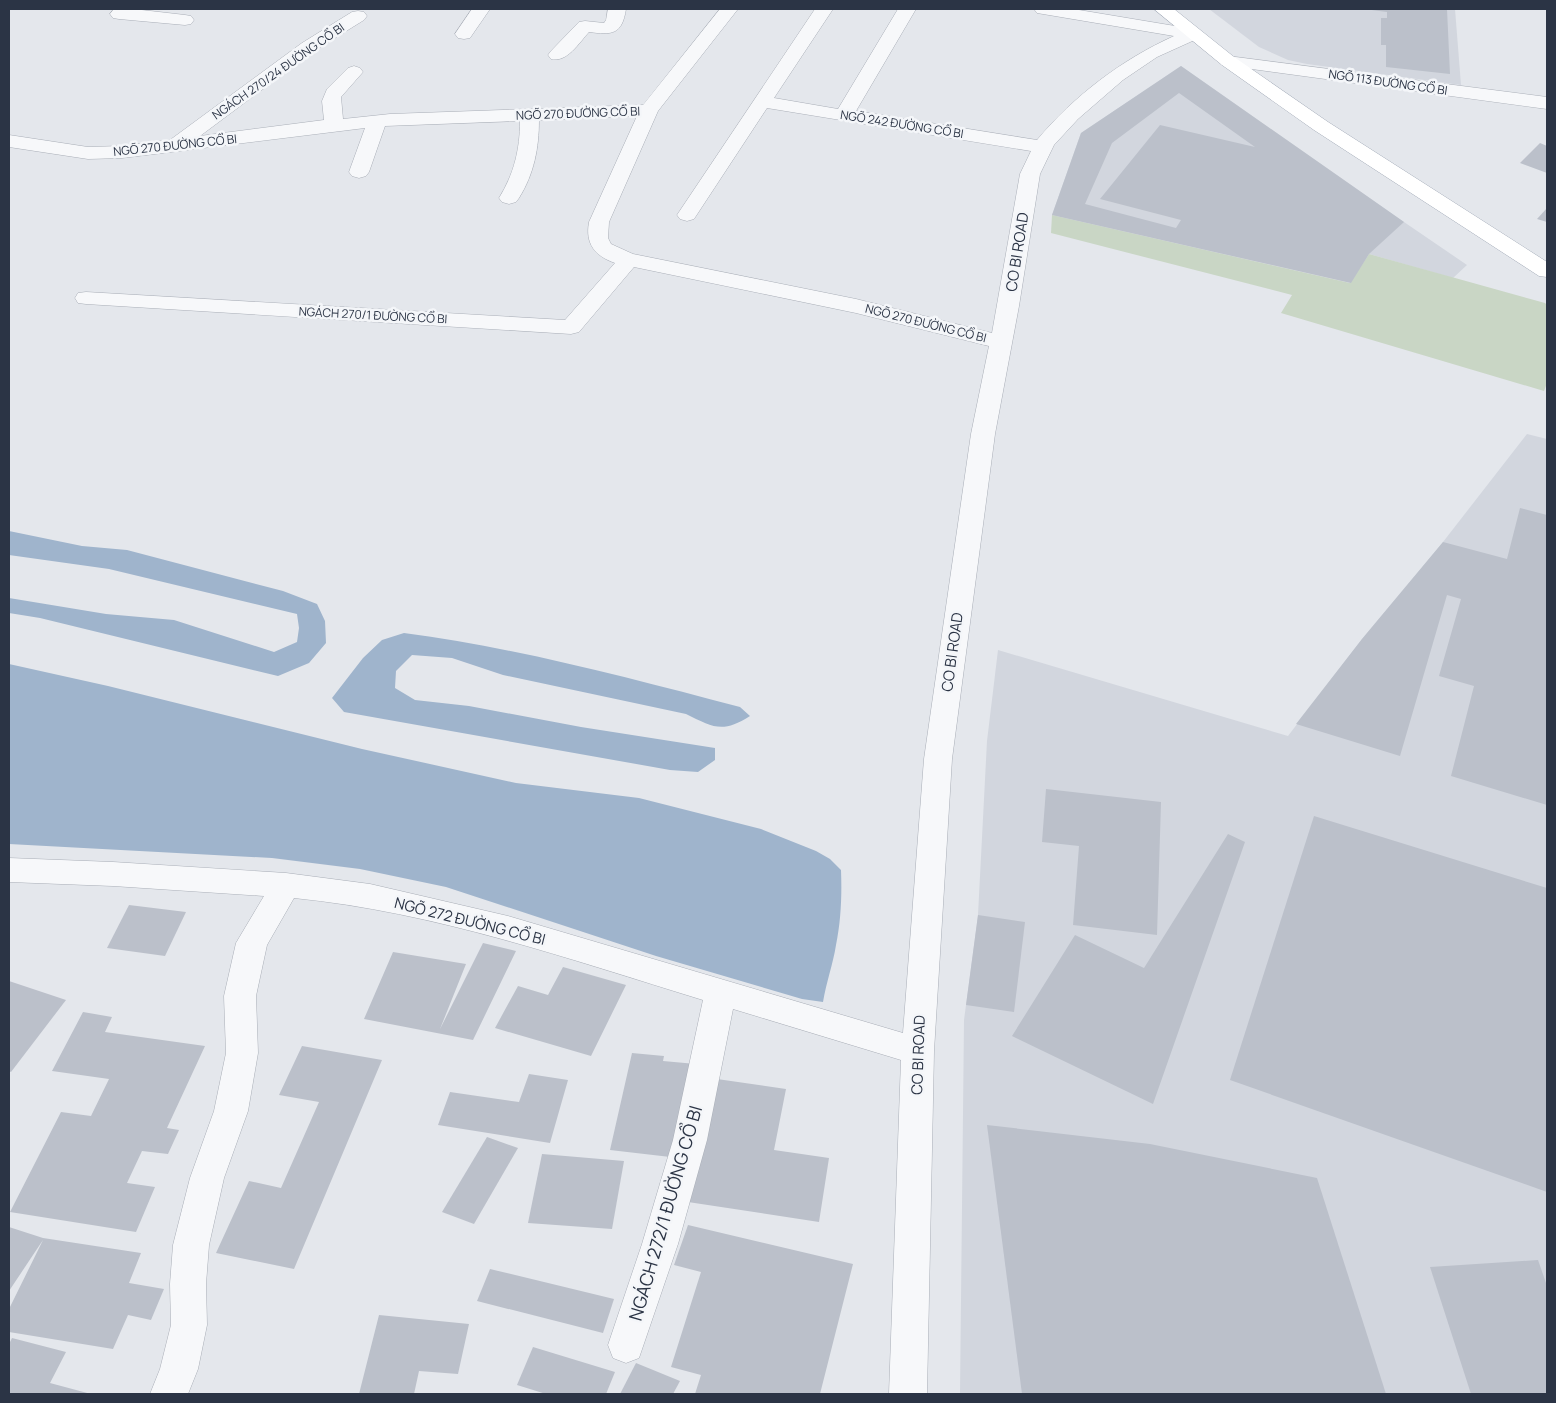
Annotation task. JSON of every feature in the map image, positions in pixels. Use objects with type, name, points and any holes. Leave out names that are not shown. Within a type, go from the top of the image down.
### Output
[{"type":"main road","points":[[1163,9],[1228,61],[1326,129],[1547,271]]},
{"type":"street","points":[[124,9],[120,14],[185,20]]},
{"type":"street","points":[[464,34],[481,9]]},
{"type":"street","points":[[557,55],[585,26],[608,29],[615,20],[617,9]]},
{"type":"street","points":[[650,110],[729,9]]},
{"type":"street","points":[[687,215],[824,9]]},
{"type":"street","points":[[844,115],[907,9]]},
{"type":"street","points":[[1043,9],[1193,34]]},
{"type":"street","points":[[1126,9],[1151,27]]},
{"type":"street","name":"NGÁCH 270/24 ĐƯỜNG CỔ BI","points":[[175,146],[308,47],[358,16]]},
{"type":"street","name":"CO BI ROAD","points":[[908,1394],[918,1050],[938,759],[983,434],[1030,174],[1042,147],[1071,115],[1116,76],[1151,53],[1193,34]]},
{"type":"street","name":"NGÕ 113 ĐƯỜNG CỔ BI","points":[[1228,61],[1547,104]]},
{"type":"street","points":[[332,126],[335,113],[331,101],[332,96],[354,72]]},
{"type":"street","name":"NGÕ 242 ĐƯỜNG CỔ BI","points":[[762,102],[1042,147]]},
{"type":"street","name":"NGÕ 270 ĐƯỜNG CỔ BI","points":[[9,141],[88,152],[122,152],[377,122],[650,110],[605,206],[597,230],[596,236],[602,247],[613,255],[629,260],[856,306],[1001,342]]},
{"type":"street","points":[[509,198],[519,184],[524,170],[529,142],[529,114]]},
{"type":"street","points":[[359,172],[377,122]]},
{"type":"street","name":"NGÁCH 270/1 ĐƯỜNG CỔ BI","points":[[86,298],[570,327],[629,260]]},
{"type":"street","name":"NGÕ 272 ĐƯỜNG CỔ BI","points":[[9,870],[150,876],[286,885],[370,896],[508,928],[918,1050]]},
{"type":"street","points":[[169,1394],[179,1369],[189,1325],[188,1284],[191,1245],[207,1178],[231,1111],[235,1092],[242,1053],[240,996],[252,943],[286,885]]},
{"type":"street","name":"NGÁCH 272/1 ĐƯỜNG CỔ BI","points":[[626,1345],[660,1244],[690,1140],[721,992]]},
{"type":"shaded area","points":[[1209,9],[1455,9],[1461,85],[1288,60],[1259,47]]},
{"type":"shaded area","points":[[1181,66],[1467,265],[1453,278],[1369,254],[1351,283],[1052,215],[1081,133]]},
{"type":"shaded area","points":[[1527,434],[1547,439],[1547,1394],[960,1394],[964,1020],[978,915],[987,741],[998,650],[1288,736],[1362,639],[1443,542]]},
{"type":"green space","points":[[1052,215],[1350,283],[1369,254],[1545,303],[1547,305],[1547,383],[1544,391],[1281,313],[1292,295],[1051,233]]},
{"type":"water","points":[[9,531],[82,546],[127,550],[283,591],[317,604],[325,621],[326,643],[309,663],[278,676],[40,618],[9,613],[9,598],[106,614],[174,620],[274,652],[297,642],[299,628],[297,614],[109,569],[9,555]]},
{"type":"water","points":[[404,633],[531,655],[657,685],[740,707],[750,716],[732,725],[718,727],[686,714],[503,675],[452,658],[412,655],[396,671],[395,688],[415,700],[469,706],[581,727],[715,748],[715,760],[698,772],[670,770],[344,712],[332,698],[363,658],[382,640]]},
{"type":"water","points":[[9,664],[108,686],[362,749],[516,783],[639,798],[761,829],[816,851],[830,859],[841,870],[839,927],[823,1002],[802,999],[656,956],[446,887],[360,869],[272,858],[9,844]]},
{"type":"building","points":[[1364,9],[1447,9],[1450,74],[1386,67],[1386,45],[1381,45],[1381,18],[1387,18],[1387,12]]},
{"type":"building","points":[[1181,66],[1404,222],[1369,254],[1351,283],[1052,215],[1081,133]],"holes":[[[1179,93],[1255,147],[1160,125],[1100,199],[1181,220],[1176,228],[1085,204],[1112,143]]]},
{"type":"building","points":[[1540,143],[1547,146],[1547,173],[1520,163]]},
{"type":"building","points":[[1547,208],[1547,222],[1537,219]]},
{"type":"building","points":[[1520,508],[1547,515],[1547,805],[1451,776],[1474,686],[1439,676],[1461,599],[1447,595],[1400,756],[1296,724],[1362,639],[1443,542],[1507,559]]},
{"type":"building","points":[[1046,789],[1161,802],[1157,935],[1073,925],[1079,846],[1042,842]]},
{"type":"building","points":[[1314,816],[1547,888],[1547,1192],[1230,1080]]},
{"type":"building","points":[[1228,834],[1245,842],[1153,1104],[1012,1036],[1075,935],[1144,968]]},
{"type":"building","points":[[129,905],[186,912],[165,956],[107,948]]},
{"type":"building","points":[[978,915],[1025,922],[1014,1012],[966,1005]]},
{"type":"building","points":[[483,943],[516,951],[473,1040],[364,1019],[393,952],[466,964],[440,1029]]},
{"type":"building","points":[[563,967],[626,985],[591,1056],[495,1028],[518,986],[548,995]]},
{"type":"building","points":[[9,981],[66,1000],[11,1072],[9,1071]]},
{"type":"building","points":[[83,1012],[112,1017],[105,1032],[205,1046],[167,1128],[179,1130],[168,1154],[142,1151],[127,1183],[155,1187],[136,1232],[10,1212],[61,1112],[91,1116],[109,1079],[52,1071]]},
{"type":"building","points":[[302,1046],[382,1060],[294,1269],[216,1253],[249,1181],[281,1188],[319,1102],[279,1095]]},
{"type":"building","points":[[632,1053],[664,1056],[663,1061],[696,1064],[679,1158],[610,1150]]},
{"type":"building","points":[[529,1074],[568,1080],[550,1143],[438,1125],[450,1092],[519,1102]]},
{"type":"building","points":[[717,1079],[786,1089],[774,1150],[829,1158],[819,1222],[688,1202]]},
{"type":"building","points":[[987,1125],[1150,1144],[1317,1178],[1386,1394],[1022,1394]]},
{"type":"building","points":[[487,1137],[518,1148],[474,1224],[442,1212]]},
{"type":"building","points":[[542,1154],[624,1161],[612,1229],[528,1223]]},
{"type":"building","points":[[688,1225],[853,1264],[820,1394],[695,1394],[701,1375],[671,1367],[701,1272],[674,1265]]},
{"type":"building","points":[[9,1227],[43,1238],[141,1253],[129,1283],[164,1289],[151,1320],[128,1315],[113,1349],[9,1332],[9,1309],[43,1240],[9,1291]]},
{"type":"building","points":[[1538,1260],[1547,1286],[1547,1394],[1471,1394],[1430,1267]]},
{"type":"building","points":[[490,1269],[614,1299],[603,1333],[477,1301]]},
{"type":"building","points":[[379,1315],[469,1324],[458,1374],[419,1371],[414,1394],[359,1394]]},
{"type":"building","points":[[12,1338],[66,1352],[50,1383],[91,1394],[9,1394],[9,1344]]},
{"type":"building","points":[[533,1347],[615,1372],[606,1394],[546,1394],[517,1385]]},
{"type":"building","points":[[636,1363],[680,1381],[673,1394],[620,1394]]}]
